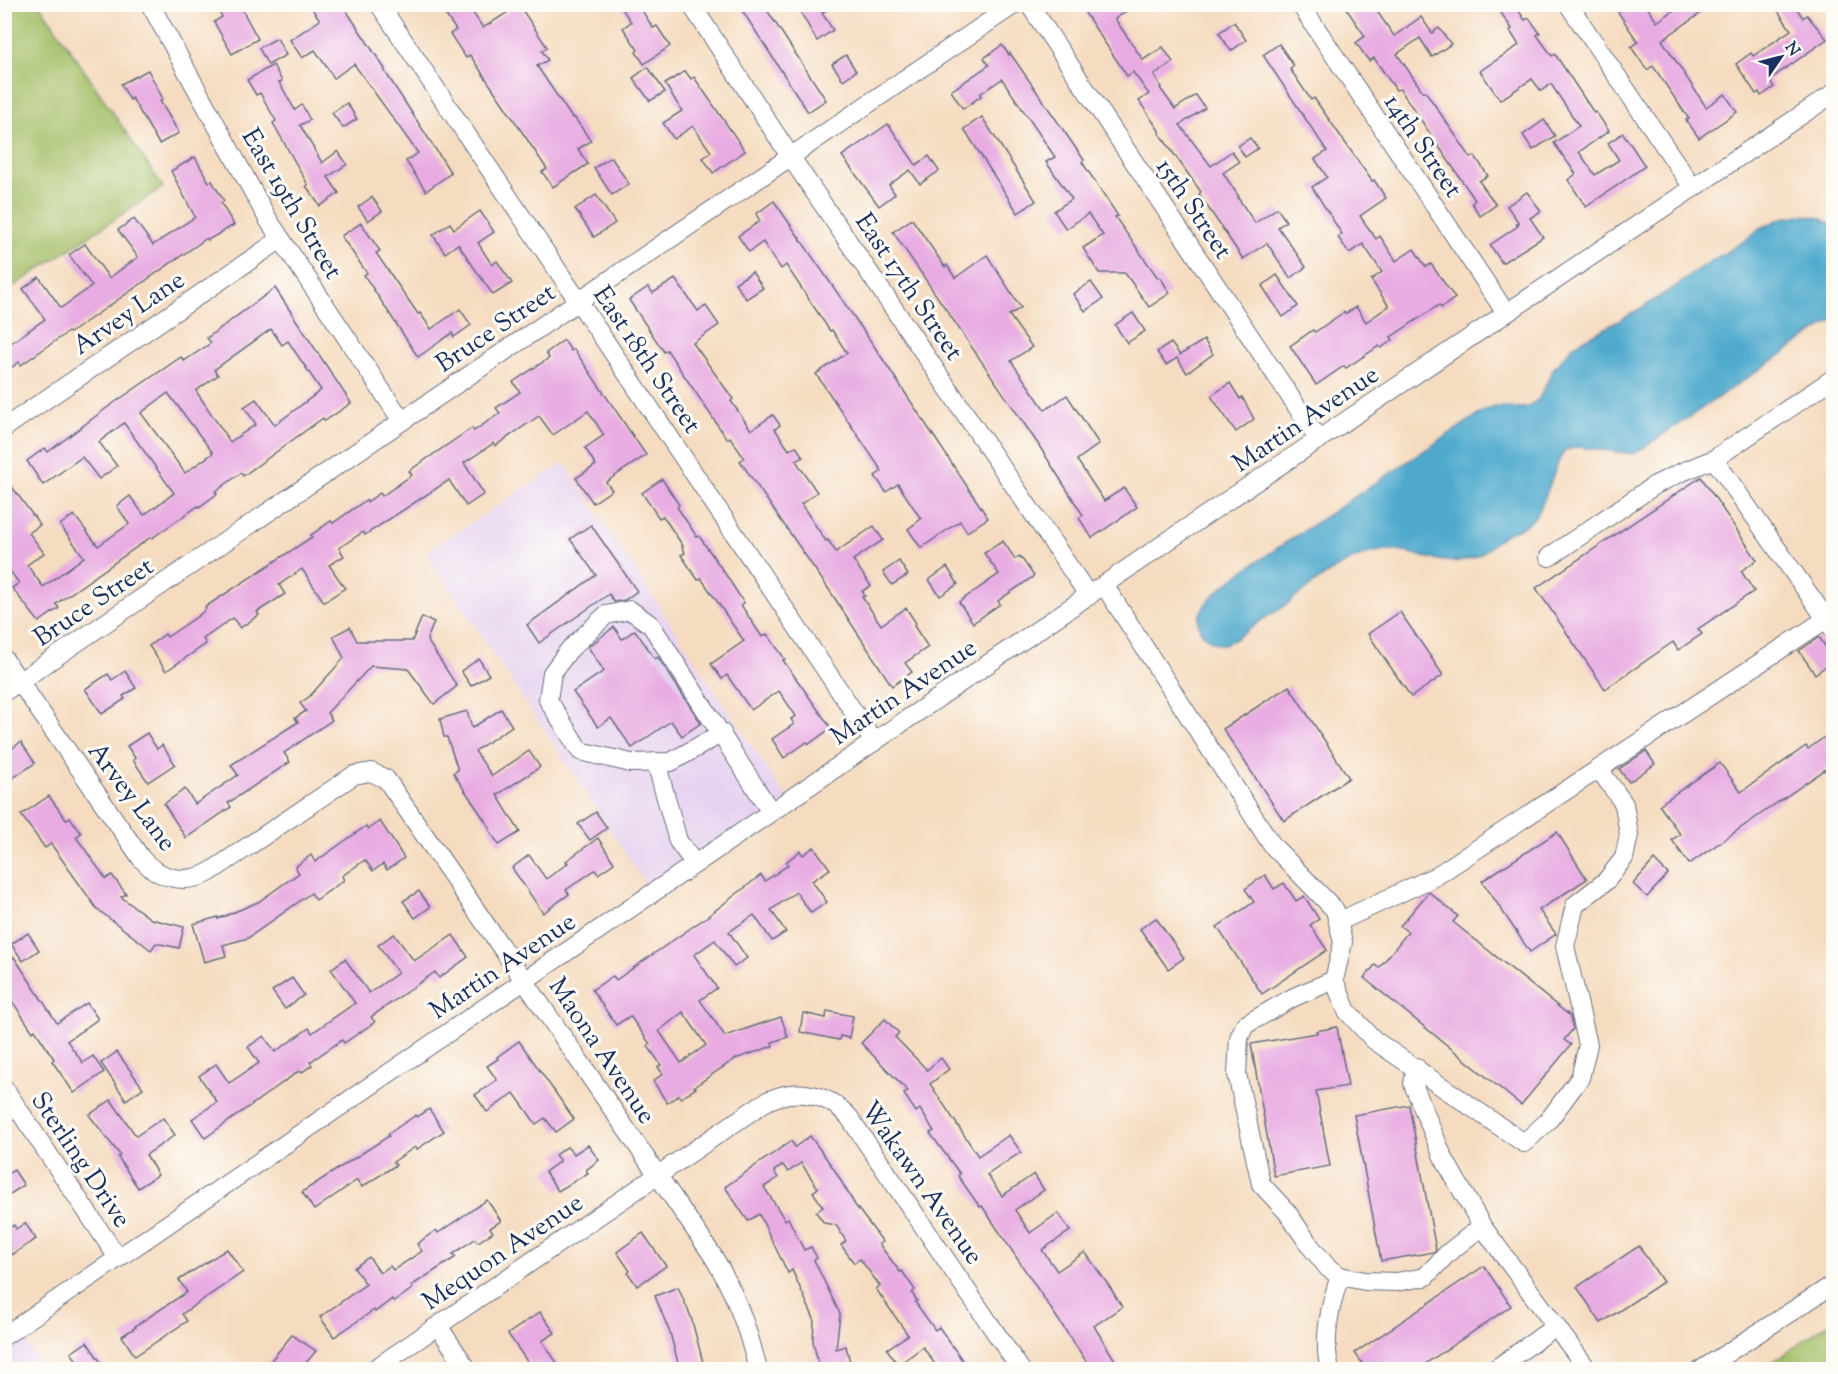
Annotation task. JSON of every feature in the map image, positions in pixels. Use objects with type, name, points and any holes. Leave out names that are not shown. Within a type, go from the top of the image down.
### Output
[{"type":"street","name":"East 19th Street","points":[[150,4],[269,221],[402,421]]},
{"type":"street","name":"East 18th Street","points":[[379,4],[874,742]]},
{"type":"street","name":"East 17th Street","points":[[691,4],[790,156],[1096,590],[1272,845],[1335,910],[1338,922]]},
{"type":"street","name":"Bruce Street","points":[[4,692],[1015,4]]},
{"type":"street","name":"15th Street","points":[[1029,4],[1318,440]]},
{"type":"street","name":"14th Street","points":[[1300,4],[1506,313]]},
{"type":"street","points":[[1568,4],[1693,188]]},
{"type":"street","name":"Martin Avenue","points":[[4,1336],[1096,590],[1833,93]]},
{"type":"street","name":"Arvey Lane","points":[[4,428],[281,239]]},
{"type":"street","points":[[1549,557],[1655,486],[1714,459],[1833,378]]},
{"type":"street","points":[[1599,769],[1624,804],[1629,835],[1624,858],[1606,881],[1575,905],[1565,946],[1588,1045],[1580,1078],[1548,1121],[1524,1143],[1374,1040],[1347,1011],[1334,980],[1343,942],[1338,922],[1436,876],[1599,769],[1831,621],[1714,459]]},
{"type":"street","points":[[722,733],[671,762],[631,763],[580,751],[548,700],[552,673],[569,650],[606,615],[630,610],[651,625],[722,733],[771,812]]},
{"type":"street","name":"Arvey Lane","points":[[4,659],[141,858],[152,869],[164,876],[183,879],[206,875],[345,780]]},
{"type":"street","points":[[656,762],[678,841],[695,864]]},
{"type":"street","name":"Maona Avenue","points":[[345,780],[358,773],[367,772],[379,775],[390,782],[711,1253],[730,1286],[747,1327],[758,1370]]},
{"type":"street","points":[[1334,980],[1294,997],[1245,1025],[1239,1038],[1237,1074],[1261,1184],[1287,1212],[1311,1248],[1328,1268],[1340,1276],[1365,1281],[1396,1282],[1425,1277],[1448,1253],[1482,1226]]},
{"type":"street","points":[[1416,1067],[1413,1084],[1443,1157],[1482,1226],[1588,1370]]},
{"type":"street","name":"Sterling Drive","points":[[4,1088],[118,1258]]},
{"type":"street","name":"Wakawn Avenue","points":[[658,1175],[762,1104],[776,1097],[803,1093],[828,1100],[849,1117],[1021,1370]]},
{"type":"street","name":"Mequon Avenue","points":[[373,1370],[658,1175]]},
{"type":"street","points":[[1330,1370],[1326,1355],[1331,1303],[1340,1276]]},
{"type":"street","points":[[1701,1370],[1833,1284]]},
{"type":"street","points":[[438,1326],[468,1370]]},
{"type":"street","points":[[1494,1370],[1556,1326]]},
{"type":"shaded area","points":[[564,463],[788,801],[652,893],[426,552]]},
{"type":"shaded area","points":[[16,1327],[43,1369],[5,1370],[5,1336]]},
{"type":"green space","points":[[5,4],[40,5],[163,187],[5,292]]},
{"type":"green space","points":[[1833,1320],[1833,1369],[1763,1369]]},
{"type":"water","points":[[1802,215],[1821,218],[1833,225],[1833,320],[1634,454],[1578,447],[1565,450],[1542,504],[1532,520],[1504,535],[1475,557],[1462,561],[1450,561],[1405,552],[1381,551],[1367,554],[1327,574],[1279,610],[1231,641],[1224,644],[1215,643],[1207,638],[1200,629],[1199,620],[1208,601],[1243,571],[1484,411],[1495,407],[1526,408],[1539,399],[1554,368],[1574,345],[1635,312],[1678,285],[1698,269],[1743,242],[1759,229],[1782,218]]},
{"type":"building","points":[[215,4],[239,4],[258,39],[232,54],[214,22],[222,17]]},
{"type":"building","points":[[309,4],[342,4],[451,173],[426,191],[406,161],[418,153],[354,64],[334,78],[315,50],[302,58],[290,40],[320,20]]},
{"type":"building","points":[[438,4],[467,4],[483,28],[519,5],[547,47],[542,51],[548,60],[537,66],[572,118],[574,117],[591,141],[578,149],[588,164],[553,187],[542,172],[547,169],[470,55],[466,58],[450,34],[456,30]]},
{"type":"building","points":[[619,4],[638,4],[653,28],[657,26],[670,46],[644,64],[636,52],[638,50],[623,28],[631,22]]},
{"type":"building","points":[[738,4],[763,4],[826,100],[808,112]]},
{"type":"building","points":[[796,4],[835,4],[822,13],[833,30],[817,41]]},
{"type":"building","points":[[1079,4],[1136,4],[1115,19],[1143,60],[1163,47],[1173,62],[1154,75],[1160,88],[1175,109],[1196,95],[1205,108],[1180,125],[1211,166],[1232,151],[1239,162],[1223,173],[1238,198],[1255,223],[1277,208],[1286,221],[1278,227],[1306,267],[1290,278],[1267,243],[1243,259],[1139,101],[1149,94],[1133,72],[1127,76]]},
{"type":"building","points":[[1343,4],[1372,4],[1394,36],[1421,17],[1432,33],[1439,28],[1451,44],[1432,57],[1420,38],[1397,54],[1471,158],[1475,156],[1488,176],[1479,181],[1496,205],[1480,216],[1472,203],[1475,200],[1400,89],[1396,90],[1374,58],[1369,61],[1356,43],[1365,36]]},
{"type":"building","points":[[1495,4],[1514,4],[1525,20],[1529,18],[1540,33],[1537,35],[1552,56],[1555,54],[1594,113],[1596,112],[1609,131],[1579,152],[1595,175],[1619,160],[1608,143],[1623,133],[1645,166],[1586,207],[1568,180],[1576,174],[1554,143],[1579,126],[1551,84],[1541,91],[1532,79],[1500,100],[1480,71],[1519,45],[1510,31],[1512,29]]},
{"type":"building","points":[[1629,4],[1645,4],[1657,22],[1683,4],[1714,4],[1662,40],[1706,107],[1725,94],[1737,112],[1699,138],[1686,120],[1689,119],[1653,66],[1647,70],[1631,47],[1638,42],[1618,12]]},
{"type":"building","points":[[1773,4],[1794,4],[1803,18],[1807,15],[1827,39],[1769,80],[1774,87],[1761,96],[1759,92],[1756,94],[1736,64],[1751,53],[1753,56],[1791,30]]},
{"type":"building","points":[[1234,22],[1246,40],[1231,51],[1219,33]]},
{"type":"building","points":[[277,38],[286,55],[268,65],[259,48]]},
{"type":"building","points":[[1279,44],[1294,66],[1290,69],[1311,100],[1314,98],[1386,198],[1360,216],[1376,239],[1380,236],[1396,261],[1414,249],[1426,267],[1431,264],[1455,298],[1441,308],[1439,305],[1391,337],[1393,340],[1381,348],[1379,346],[1316,385],[1290,346],[1313,330],[1315,332],[1344,312],[1345,314],[1356,307],[1366,322],[1389,306],[1371,280],[1382,272],[1363,244],[1349,253],[1338,237],[1342,234],[1312,187],[1327,177],[1315,159],[1327,151],[1263,55]]},
{"type":"building","points":[[1002,45],[1009,55],[1010,53],[1084,160],[1082,162],[1118,216],[1115,217],[1170,293],[1149,307],[1125,273],[1099,273],[1083,248],[1103,235],[1088,214],[1066,229],[1054,211],[1072,199],[1046,162],[1055,157],[1002,79],[963,109],[951,91],[989,65],[984,58]]},
{"type":"building","points":[[846,55],[856,71],[843,80],[832,64]]},
{"type":"building","points":[[273,65],[282,81],[279,82],[295,110],[302,105],[310,120],[300,125],[322,163],[338,151],[347,164],[328,177],[339,193],[320,206],[306,186],[308,185],[273,123],[276,121],[260,93],[256,95],[247,80]]},
{"type":"building","points":[[648,67],[665,92],[650,101],[633,78]]},
{"type":"building","points":[[148,70],[163,99],[160,101],[179,133],[159,144],[132,98],[130,100],[121,84]]},
{"type":"building","points":[[685,71],[691,79],[694,77],[745,151],[713,173],[703,158],[711,152],[693,126],[674,139],[663,123],[682,111],[665,84]]},
{"type":"building","points":[[347,103],[357,119],[343,128],[332,113]]},
{"type":"building","points":[[982,117],[1036,201],[1018,213],[964,129]]},
{"type":"building","points":[[1544,120],[1555,136],[1533,150],[1523,135]]},
{"type":"building","points":[[888,124],[916,165],[929,156],[939,171],[920,184],[910,170],[889,185],[895,194],[879,206],[842,156]]},
{"type":"building","points":[[1250,138],[1258,148],[1245,157],[1238,146]]},
{"type":"building","points":[[195,157],[209,182],[212,181],[224,201],[221,203],[234,225],[208,240],[207,238],[70,333],[68,332],[21,365],[19,362],[4,373],[4,348],[45,319],[23,289],[39,277],[61,308],[92,286],[69,255],[85,244],[109,278],[138,257],[118,230],[134,219],[153,245],[195,217],[171,171]]},
{"type":"building","points":[[611,157],[629,184],[612,195],[594,168]]},
{"type":"building","points":[[1527,192],[1541,211],[1530,218],[1543,237],[1502,263],[1490,245],[1518,226],[1516,224],[1519,223],[1507,206]]},
{"type":"building","points":[[596,195],[615,223],[594,237],[575,209]]},
{"type":"building","points":[[372,197],[382,211],[368,221],[358,207]]},
{"type":"building","points":[[774,201],[988,518],[967,532],[960,521],[921,548],[908,529],[921,519],[898,484],[886,492],[875,476],[882,471],[816,374],[847,353],[786,265],[781,269],[763,242],[749,252],[738,236],[760,221],[756,214]]},
{"type":"building","points":[[480,211],[494,232],[478,243],[492,265],[497,261],[512,283],[493,295],[458,244],[445,253],[433,235],[450,223],[454,229]]},
{"type":"building","points":[[912,219],[955,278],[987,255],[1021,308],[1009,315],[1032,347],[1011,361],[1045,410],[1067,395],[1099,444],[1077,460],[1104,501],[1124,488],[1137,507],[1092,538],[1079,518],[1083,515],[1038,444],[893,232]]},
{"type":"building","points":[[361,223],[380,251],[376,253],[431,329],[460,309],[471,325],[454,337],[452,333],[418,357],[364,275],[367,273],[341,236]]},
{"type":"building","points":[[752,272],[763,288],[746,299],[735,283]]},
{"type":"building","points":[[1277,275],[1298,306],[1283,317],[1262,286]]},
{"type":"building","points":[[675,279],[698,311],[706,306],[719,325],[693,343],[733,399],[731,401],[751,430],[773,415],[780,425],[775,429],[789,450],[796,446],[803,457],[796,461],[817,492],[801,504],[826,541],[828,540],[836,552],[874,526],[883,540],[853,560],[871,586],[862,591],[865,596],[862,597],[881,625],[906,608],[916,623],[914,626],[928,647],[905,663],[912,672],[892,686],[830,591],[740,461],[744,458],[730,437],[727,439],[667,350],[664,352],[629,300],[648,287],[653,293]]},
{"type":"building","points":[[1091,282],[1103,299],[1085,311],[1073,294]]},
{"type":"building","points":[[275,288],[351,403],[325,421],[323,418],[243,476],[241,473],[199,507],[151,537],[56,604],[59,608],[39,622],[12,588],[19,583],[4,563],[4,476],[40,525],[29,533],[44,553],[27,565],[43,587],[84,557],[60,525],[74,515],[98,546],[129,524],[117,506],[130,496],[144,515],[174,493],[124,423],[99,442],[117,466],[99,479],[82,457],[43,485],[27,461],[45,448],[48,452],[181,357],[184,361],[211,343],[207,338]],"holes":[[[271,329],[282,345],[288,341],[321,390],[275,425],[256,399],[244,407],[256,424],[230,442],[196,391],[218,375],[214,370]],[[168,393],[213,453],[185,473],[141,413]]]},
{"type":"building","points":[[1133,313],[1145,331],[1127,343],[1115,325]]},
{"type":"building","points":[[564,340],[571,351],[574,349],[646,455],[606,482],[612,490],[593,503],[576,478],[596,465],[585,448],[604,435],[588,411],[553,435],[539,416],[495,446],[494,443],[464,463],[484,494],[466,506],[449,480],[365,535],[363,532],[339,548],[344,556],[329,565],[345,588],[324,602],[302,569],[279,585],[285,594],[257,612],[259,615],[240,628],[233,618],[203,639],[206,644],[166,671],[149,646],[165,634],[167,637],[198,616],[206,609],[205,607],[312,537],[311,535],[331,521],[333,523],[380,493],[382,496],[412,475],[409,471],[472,428],[474,431],[500,413],[496,408],[520,392],[513,382],[549,358],[546,353]]},
{"type":"building","points":[[1204,340],[1213,354],[1187,373],[1177,358],[1166,365],[1157,352],[1171,343],[1180,355]]},
{"type":"building","points":[[1230,383],[1240,399],[1242,397],[1254,419],[1236,432],[1211,396]]},
{"type":"building","points":[[1701,477],[1757,560],[1741,571],[1754,591],[1698,629],[1702,634],[1678,650],[1673,642],[1605,689],[1536,588]]},
{"type":"building","points":[[662,479],[679,505],[677,507],[744,603],[741,605],[762,637],[767,634],[831,728],[784,758],[772,739],[794,724],[791,719],[796,716],[779,691],[751,710],[727,675],[722,679],[711,664],[744,641],[701,578],[698,580],[681,555],[685,553],[683,546],[663,516],[659,518],[642,493]]},
{"type":"building","points":[[591,525],[637,591],[625,600],[614,602],[609,594],[539,643],[527,625],[596,575],[570,539]]},
{"type":"building","points":[[1003,541],[1015,559],[1020,556],[1034,576],[998,601],[1000,604],[973,623],[959,602],[999,574],[984,553]]},
{"type":"building","points":[[899,561],[908,575],[892,585],[883,572]]},
{"type":"building","points":[[947,567],[958,584],[940,596],[929,580]]},
{"type":"building","points":[[1400,612],[1443,675],[1411,697],[1368,634]]},
{"type":"building","points":[[422,617],[434,622],[427,640],[457,686],[434,704],[408,669],[371,666],[327,713],[332,720],[284,753],[290,762],[228,803],[231,807],[186,838],[164,804],[185,789],[195,804],[238,775],[231,765],[298,722],[295,718],[306,711],[300,703],[309,697],[344,658],[333,636],[350,627],[357,641],[412,641]]},
{"type":"building","points":[[614,627],[622,639],[635,630],[655,659],[658,657],[701,723],[682,736],[671,721],[632,748],[611,718],[598,727],[573,692],[604,671],[588,647]]},
{"type":"building","points":[[1819,637],[1833,661],[1815,674],[1799,651]]},
{"type":"building","points":[[479,659],[489,675],[471,686],[461,671]]},
{"type":"building","points":[[125,671],[136,688],[123,696],[125,699],[102,714],[85,689],[108,674],[112,680]]},
{"type":"building","points":[[1289,686],[1349,778],[1284,821],[1223,729]]},
{"type":"building","points":[[501,709],[512,726],[475,751],[492,776],[529,751],[540,767],[497,795],[520,832],[499,845],[453,773],[458,770],[447,737],[444,737],[440,719],[467,711],[472,728]]},
{"type":"building","points":[[1833,731],[1833,764],[1689,864],[1672,840],[1680,834],[1659,805],[1720,763],[1741,792],[1806,746],[1808,749]]},
{"type":"building","points":[[147,733],[157,749],[162,745],[175,764],[148,782],[133,760],[135,758],[127,746]]},
{"type":"building","points":[[21,742],[35,763],[4,784],[4,754]]},
{"type":"building","points":[[1646,751],[1655,764],[1629,782],[1619,769]]},
{"type":"building","points":[[49,796],[66,820],[70,817],[81,833],[76,837],[106,879],[112,875],[126,894],[121,897],[151,919],[184,927],[179,948],[156,943],[151,950],[97,909],[51,844],[45,848],[21,815]]},
{"type":"building","points":[[596,812],[607,828],[590,840],[578,824]]},
{"type":"building","points":[[380,821],[404,858],[387,870],[383,864],[373,871],[365,860],[342,876],[344,880],[316,900],[311,893],[248,938],[223,945],[226,956],[204,962],[193,924],[218,917],[218,919],[258,902],[299,873],[295,867],[311,855],[315,862],[366,826],[368,829]]},
{"type":"building","points":[[1557,832],[1587,879],[1539,910],[1556,934],[1530,952],[1482,881]]},
{"type":"building","points":[[598,838],[614,863],[598,874],[595,870],[566,890],[569,894],[543,913],[512,868],[529,855],[546,879]]},
{"type":"building","points":[[814,847],[830,869],[812,881],[827,902],[811,913],[796,892],[771,910],[786,932],[772,941],[754,915],[729,932],[747,958],[734,967],[715,940],[694,955],[717,988],[700,1000],[725,1036],[781,1017],[788,1037],[772,1042],[773,1046],[735,1059],[681,1098],[679,1095],[667,1103],[653,1081],[663,1074],[658,1067],[661,1065],[648,1046],[650,1044],[630,1016],[616,1025],[592,990],[613,976],[616,980],[708,916],[761,875],[765,881],[788,865],[786,862],[800,851],[803,855]],"holes":[[[683,1012],[706,1045],[681,1063],[659,1031]]]},
{"type":"building","points":[[1654,860],[1668,874],[1647,897],[1633,884]]},
{"type":"building","points":[[1265,875],[1274,889],[1284,883],[1296,901],[1304,896],[1319,919],[1310,925],[1327,950],[1262,994],[1217,927],[1254,902],[1245,889]]},
{"type":"building","points":[[419,891],[430,907],[415,918],[403,901]]},
{"type":"building","points":[[1429,892],[1458,916],[1453,922],[1570,1016],[1573,1029],[1564,1040],[1571,1045],[1521,1105],[1364,978],[1375,965],[1379,968],[1408,932],[1400,926]]},
{"type":"building","points":[[1156,918],[1184,958],[1168,969],[1140,929]]},
{"type":"building","points":[[28,933],[39,950],[23,961],[11,944]]},
{"type":"building","points":[[394,934],[414,961],[453,935],[468,957],[439,978],[435,972],[371,1017],[375,1022],[344,1043],[342,1040],[310,1062],[312,1065],[301,1073],[299,1071],[205,1138],[192,1119],[217,1102],[199,1076],[216,1064],[229,1083],[259,1063],[248,1047],[264,1036],[275,1052],[309,1028],[312,1033],[355,1003],[331,969],[345,959],[369,993],[398,973],[378,945]]},
{"type":"building","points":[[14,957],[57,1023],[87,1003],[98,1019],[67,1041],[83,1063],[93,1056],[104,1072],[74,1093],[52,1061],[54,1059],[35,1030],[33,1032],[4,989],[4,963]]},
{"type":"building","points":[[292,978],[304,995],[285,1009],[272,991]]},
{"type":"building","points":[[827,1011],[853,1016],[849,1038],[840,1036],[839,1040],[800,1032],[803,1013],[826,1018]]},
{"type":"building","points":[[885,1019],[899,1033],[895,1037],[927,1070],[941,1058],[949,1069],[930,1084],[978,1156],[1009,1135],[1021,1152],[987,1175],[1002,1196],[1034,1174],[1044,1190],[1015,1210],[1030,1233],[1058,1213],[1070,1231],[1042,1250],[1057,1271],[1085,1252],[1111,1289],[1122,1307],[1094,1326],[1121,1370],[1092,1370],[982,1206],[980,1207],[958,1176],[960,1174],[930,1133],[934,1131],[920,1109],[916,1112],[904,1094],[908,1091],[861,1043]]},
{"type":"building","points":[[1337,1027],[1348,1086],[1316,1091],[1330,1166],[1274,1176],[1251,1044],[1317,1033],[1316,1031]]},
{"type":"building","points":[[519,1041],[574,1119],[556,1132],[545,1118],[536,1124],[514,1093],[487,1112],[475,1095],[497,1080],[487,1066]]},
{"type":"building","points":[[117,1052],[143,1088],[126,1100],[101,1063]]},
{"type":"building","points":[[111,1100],[136,1136],[163,1118],[175,1135],[146,1155],[158,1175],[138,1188],[118,1157],[120,1155],[89,1115]]},
{"type":"building","points":[[1409,1105],[1436,1250],[1381,1261],[1354,1115]]},
{"type":"building","points":[[429,1109],[444,1131],[393,1162],[396,1165],[362,1187],[357,1180],[314,1210],[302,1192],[389,1136],[388,1134],[416,1115],[417,1117]]},
{"type":"building","points":[[810,1136],[834,1169],[855,1205],[883,1242],[879,1244],[915,1290],[912,1293],[917,1301],[915,1302],[935,1330],[939,1327],[969,1370],[939,1370],[923,1347],[898,1365],[887,1349],[908,1335],[876,1289],[880,1286],[860,1259],[854,1263],[841,1245],[846,1241],[836,1225],[824,1223],[816,1212],[823,1207],[813,1192],[818,1188],[801,1163],[788,1172],[783,1165],[774,1171],[778,1178],[764,1187],[785,1220],[788,1218],[804,1250],[811,1247],[817,1258],[814,1260],[840,1314],[836,1349],[846,1346],[852,1370],[820,1370],[813,1342],[814,1319],[792,1270],[788,1273],[759,1214],[748,1221],[725,1187],[791,1141],[795,1147]]},
{"type":"building","points":[[588,1145],[599,1160],[586,1170],[588,1173],[558,1191],[545,1172],[560,1161],[555,1155],[567,1147],[574,1154]]},
{"type":"building","points":[[14,1170],[24,1185],[4,1198],[4,1176]]},
{"type":"building","points":[[487,1200],[501,1221],[490,1228],[493,1232],[478,1242],[475,1239],[453,1254],[456,1257],[411,1286],[413,1288],[394,1302],[392,1299],[334,1337],[320,1317],[366,1284],[354,1268],[369,1257],[380,1273],[390,1266],[393,1270],[422,1251],[417,1244],[436,1230],[438,1233]]},
{"type":"building","points":[[25,1223],[36,1239],[4,1260],[4,1231],[14,1225],[16,1229]]},
{"type":"building","points":[[643,1233],[666,1266],[637,1286],[617,1252]]},
{"type":"building","points":[[1639,1246],[1663,1282],[1601,1323],[1577,1287]]},
{"type":"building","points":[[227,1249],[243,1272],[182,1314],[187,1321],[135,1356],[122,1336],[187,1292],[179,1280]]},
{"type":"building","points":[[1484,1266],[1511,1306],[1416,1370],[1367,1370],[1355,1353]]},
{"type":"building","points":[[678,1287],[691,1317],[705,1370],[680,1370],[670,1333],[655,1296]]},
{"type":"building","points":[[540,1312],[555,1333],[542,1341],[562,1370],[533,1370],[508,1334]]},
{"type":"building","points":[[292,1335],[316,1351],[300,1370],[263,1370]]},
{"type":"building","points":[[87,1342],[106,1370],[60,1370],[76,1359],[71,1353]]}]
